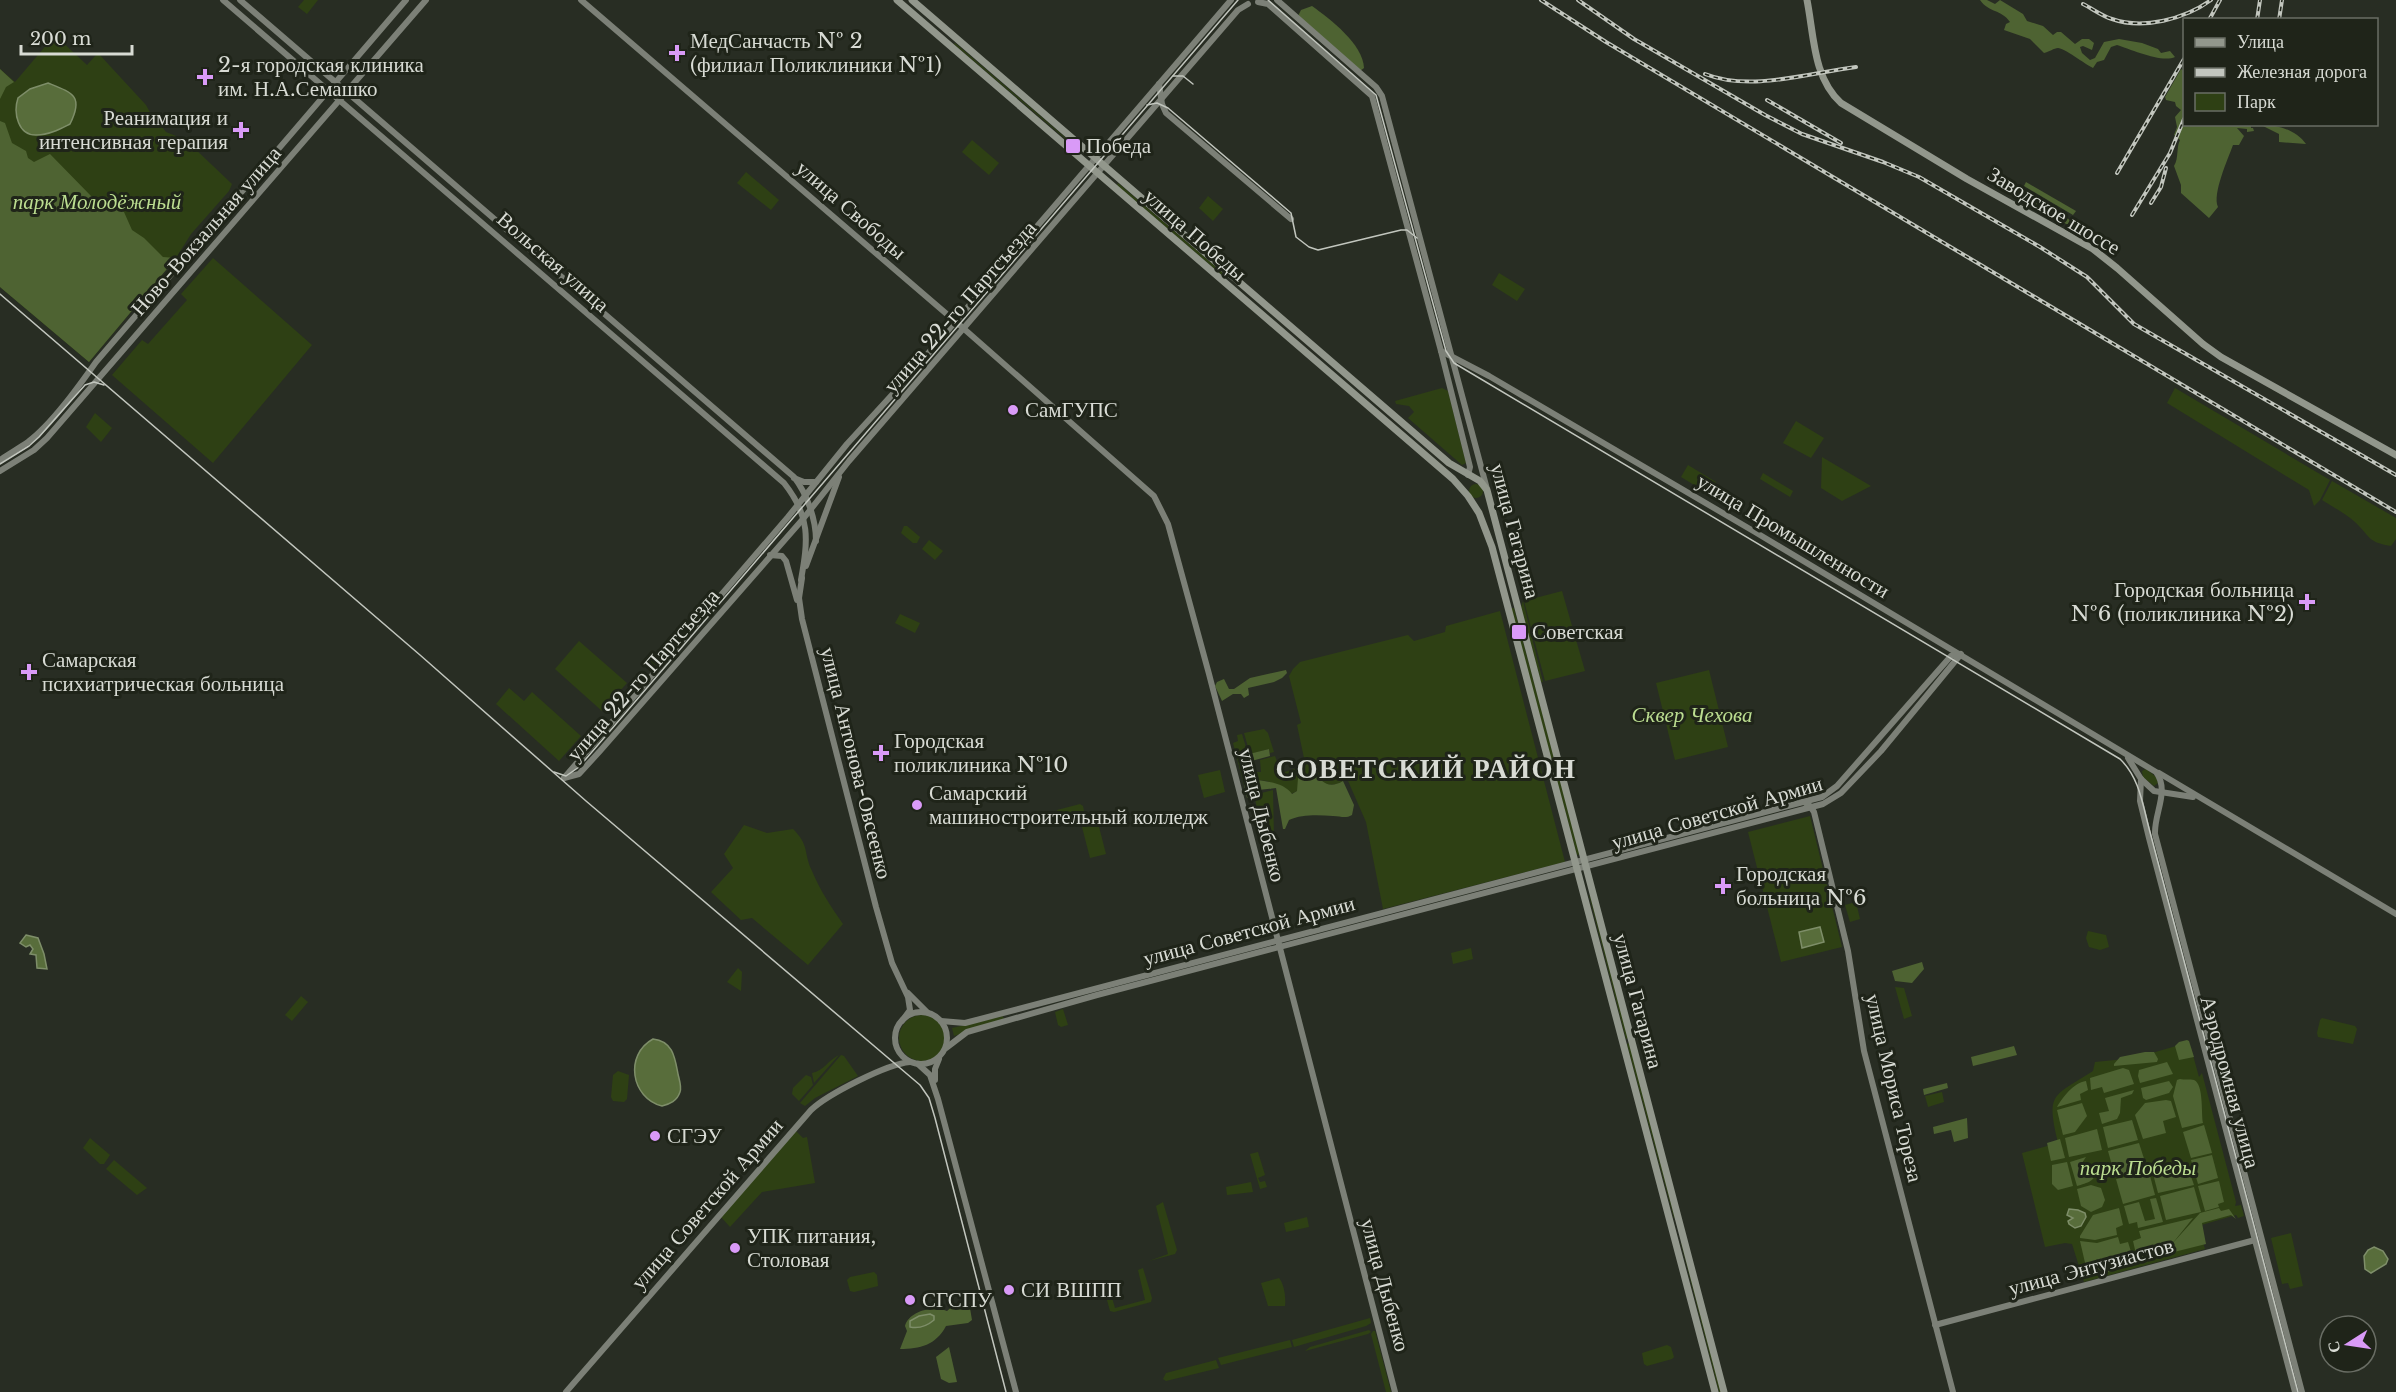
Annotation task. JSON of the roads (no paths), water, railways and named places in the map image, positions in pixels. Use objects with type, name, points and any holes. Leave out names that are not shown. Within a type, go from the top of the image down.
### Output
[{"type":"main road","name":"Вольская улица","points":[[223,0],[784,483],[794,496],[807,541],[801,580]]},
{"type":"main road","name":"Вольская улица","points":[[240,0],[794,477],[810,510],[816,530],[816,541]]},
{"type":"main road","name":"Ново-Вокзальная улица","points":[[0,460],[39,432],[81,384],[96,362],[406,0]]},
{"type":"main road","name":"Ново-Вокзальная улица","points":[[0,471],[34,450],[47,438],[426,0]]},
{"type":"main road","name":"улица Свободы","points":[[581,0],[963,328],[1097,447]]},
{"type":"main road","name":"улица Победы","points":[[897,0],[1089,165],[1100,168],[1121,181],[1449,463],[1480,481],[1487,490]]},
{"type":"main road","name":"улица Победы","points":[[912,0],[1094,158],[1116,189],[1453,478],[1469,497]]},
{"type":"main road","name":"улица 22-го Партсъезда","points":[[1231,0],[564,778],[573,777],[583,770],[810,510],[1100,168],[1238,10],[1248,3]]},
{"type":"main road","points":[[1239,0],[1248,3],[1261,1]]},
{"type":"main road","name":"улица Гагарина","points":[[1277,0],[1376,87],[1382,96],[1453,356],[1725,1392]]},
{"type":"main road","name":"Заводское шоссе","points":[[1808,0],[1820,71],[1827,88],[1841,103],[1967,179],[2093,249],[2221,357],[2396,455]]},
{"type":"main road","name":"улица Гагарина","points":[[1261,1],[1268,4],[1372,96],[1449,382],[1470,467],[1468,475]]},
{"type":"main road","points":[[947,43],[953,36]]},
{"type":"main road","points":[[1159,84],[1166,113],[1291,219]]},
{"type":"main road","points":[[1072,150],[1078,150],[1077,143]]},
{"type":"main road","points":[[1116,189],[1115,182],[1121,181]]},
{"type":"main road","name":"улица Промышленности","points":[[1441,351],[1489,376],[1946,645],[2148,767]]},
{"type":"main road","points":[[1449,382],[1458,380]]},
{"type":"main road","points":[[1368,406],[1374,398]]},
{"type":"main road","name":"улица Дыбенко","points":[[1097,447],[1154,496],[1168,524],[1395,1392]]},
{"type":"main road","name":"улица Антонова-Овсеенко","points":[[841,472],[801,580],[799,598],[802,619],[892,963],[906,991],[929,1013]]},
{"type":"main road","points":[[1468,475],[1466,486],[1469,497],[1474,502],[1484,500],[1487,490]]},
{"type":"main road","points":[[794,477],[804,482],[816,482]]},
{"type":"main road","name":"улица Гагарина","points":[[1469,497],[1487,531],[1492,547],[1715,1392]]},
{"type":"main road","points":[[769,555],[783,556],[786,561],[802,619]]},
{"type":"main road","points":[[1946,645],[1948,659]]},
{"type":"main road","name":"улица Советской Армии","points":[[1279,944],[1383,912],[1695,838],[1800,801],[1816,799],[1837,786],[1948,659],[1961,654]]},
{"type":"main road","name":"улица Советской Армии","points":[[1585,863],[1693,831],[1813,809],[1828,802],[1841,793],[1901,727],[1961,654]]},
{"type":"main road","points":[[1894,721],[1901,727]]},
{"type":"main road","name":"улица Промышленности","points":[[2126,754],[2140,778]]},
{"type":"main road","points":[[2202,799],[2150,788],[2140,778],[2141,771],[2148,767],[2158,774],[2202,799],[2396,914]]},
{"type":"main road","points":[[2150,788],[2160,785],[2158,774]]},
{"type":"main road","points":[[2158,774],[2162,792]]},
{"type":"main road","name":"Аэродромная улица","points":[[2140,778],[2141,807],[2295,1392]]},
{"type":"main road","name":"Аэродромная улица","points":[[2162,792],[2155,820],[2155,834],[2302,1392]]},
{"type":"main road","points":[[1798,811],[1800,801],[1813,809],[1816,799]]},
{"type":"main road","name":"улица Мориса Тореза","points":[[1813,809],[1848,951],[1864,1051],[1953,1392]]},
{"type":"main road","points":[[1693,831],[1695,838]]},
{"type":"main road","name":"улица Советской Армии","points":[[941,1021],[965,1023],[1108,989],[1385,919],[1576,865]]},
{"type":"main road","points":[[1583,894],[1592,891]]},
{"type":"main road","points":[[1383,912],[1385,919]]},
{"type":"main road","name":"улица Советской Армии","points":[[944,1051],[967,1032],[1052,1008],[1108,989]]},
{"type":"main road","points":[[894,1065],[898,1049],[896,1033],[910,1010],[906,991]]},
{"type":"main road","points":[[1050,1001],[1052,1008]]},
{"type":"main road","points":[[902,1021],[914,1013],[929,1013],[941,1021],[947,1034],[944,1051],[935,1069],[938,1099]]},
{"type":"main road","points":[[898,1049],[910,1062],[918,1064],[931,1063],[944,1051]]},
{"type":"main road","name":"улица Советской Армии","points":[[566,1392],[810,1110],[825,1099],[894,1065],[910,1062]]},
{"type":"main road","points":[[918,1064],[930,1075],[938,1099],[1016,1392]]},
{"type":"main road","points":[[1671,1221],[1679,1219]]},
{"type":"main road","name":"улица Энтузиастов","points":[[1935,1325],[2255,1240]]},
{"type":"tram line","points":[[554,772],[566,776],[579,767],[1238,0]]},
{"type":"tram line","points":[[1268,0],[1376,95],[1446,351],[1454,363],[2120,759],[2127,767],[2143,803],[2298,1392]]},
{"type":"tram line","points":[[1173,76],[1183,76],[1193,84]]},
{"type":"tram line","points":[[1147,105],[1157,103],[1168,108],[1291,213],[1296,237],[1309,247],[1318,250],[1401,230],[1407,230],[1417,238]]},
{"type":"tram line","points":[[0,294],[586,801],[920,1085],[929,1098],[935,1118],[1006,1392]]},
{"type":"tram line","points":[[0,464],[39,437],[85,385],[94,382],[104,385]]},
{"type":"railway","points":[[1541,0],[1606,42],[2396,512]]},
{"type":"railway","points":[[1578,0],[1634,39],[1765,115],[1802,134],[1919,177],[2040,247],[2087,277],[2134,324],[2396,475]]},
{"type":"railway","points":[[2083,4],[2108,18],[2124,22],[2150,23],[2189,13],[2211,0]]},
{"type":"railway","points":[[2210,18],[2220,0]]},
{"type":"railway","points":[[2257,18],[2260,0]]},
{"type":"railway","points":[[2279,18],[2282,0]]},
{"type":"railway","points":[[2117,173],[2183,61]]},
{"type":"railway","points":[[1705,74],[1723,79],[1760,81],[1780,80],[1856,67]]},
{"type":"railway","points":[[1767,100],[1841,143]]},
{"type":"railway","points":[[2132,215],[2170,153],[2183,121]]},
{"type":"railway","points":[[2151,203],[2161,187],[2166,168]]},
{"type":"place","name":"МедСанчасть № 2 (филиал Поликлиники №1)","points":[[677,53]]},
{"type":"place","name":"2-я городская клиника им. Н.А.Семашко","points":[[205,77]]},
{"type":"place","name":"Реанимация и интенсивная терапия","points":[[241,130]]},
{"type":"place","name":"Победа","points":[[1073,146]]},
{"type":"place","name":"СамГУПС","points":[[1013,410]]},
{"type":"place","name":"Городская больница №6 (поликлиника №2)","points":[[2307,602]]},
{"type":"place","name":"Советская","points":[[1519,632]]},
{"type":"place","name":"Самарская психиатрическая больница","points":[[29,672]]},
{"type":"place","name":"Городская поликлиника №10","points":[[881,753]]},
{"type":"place","name":"Самарский машиностроительный колледж","points":[[917,805]]},
{"type":"place","name":"Городская больница №6","points":[[1723,886]]},
{"type":"place","name":"СГЭУ","points":[[655,1136]]},
{"type":"place","name":"УПК питания, Столовая","points":[[735,1248]]},
{"type":"place","name":"СИ ВШПП","points":[[1009,1290]]},
{"type":"place","name":"СГСПУ","points":[[910,1300]]},
{"type":"district","name":"СОВЕТСКИЙ РАЙОН","points":[[1426,769]]},
{"type":"park label","name":"парк Молодёжный","points":[[97,202]]},
{"type":"park label","name":"Сквер Чехова","points":[[1692,715]]},
{"type":"park label","name":"парк Победы","points":[[2138,1168]]}]
